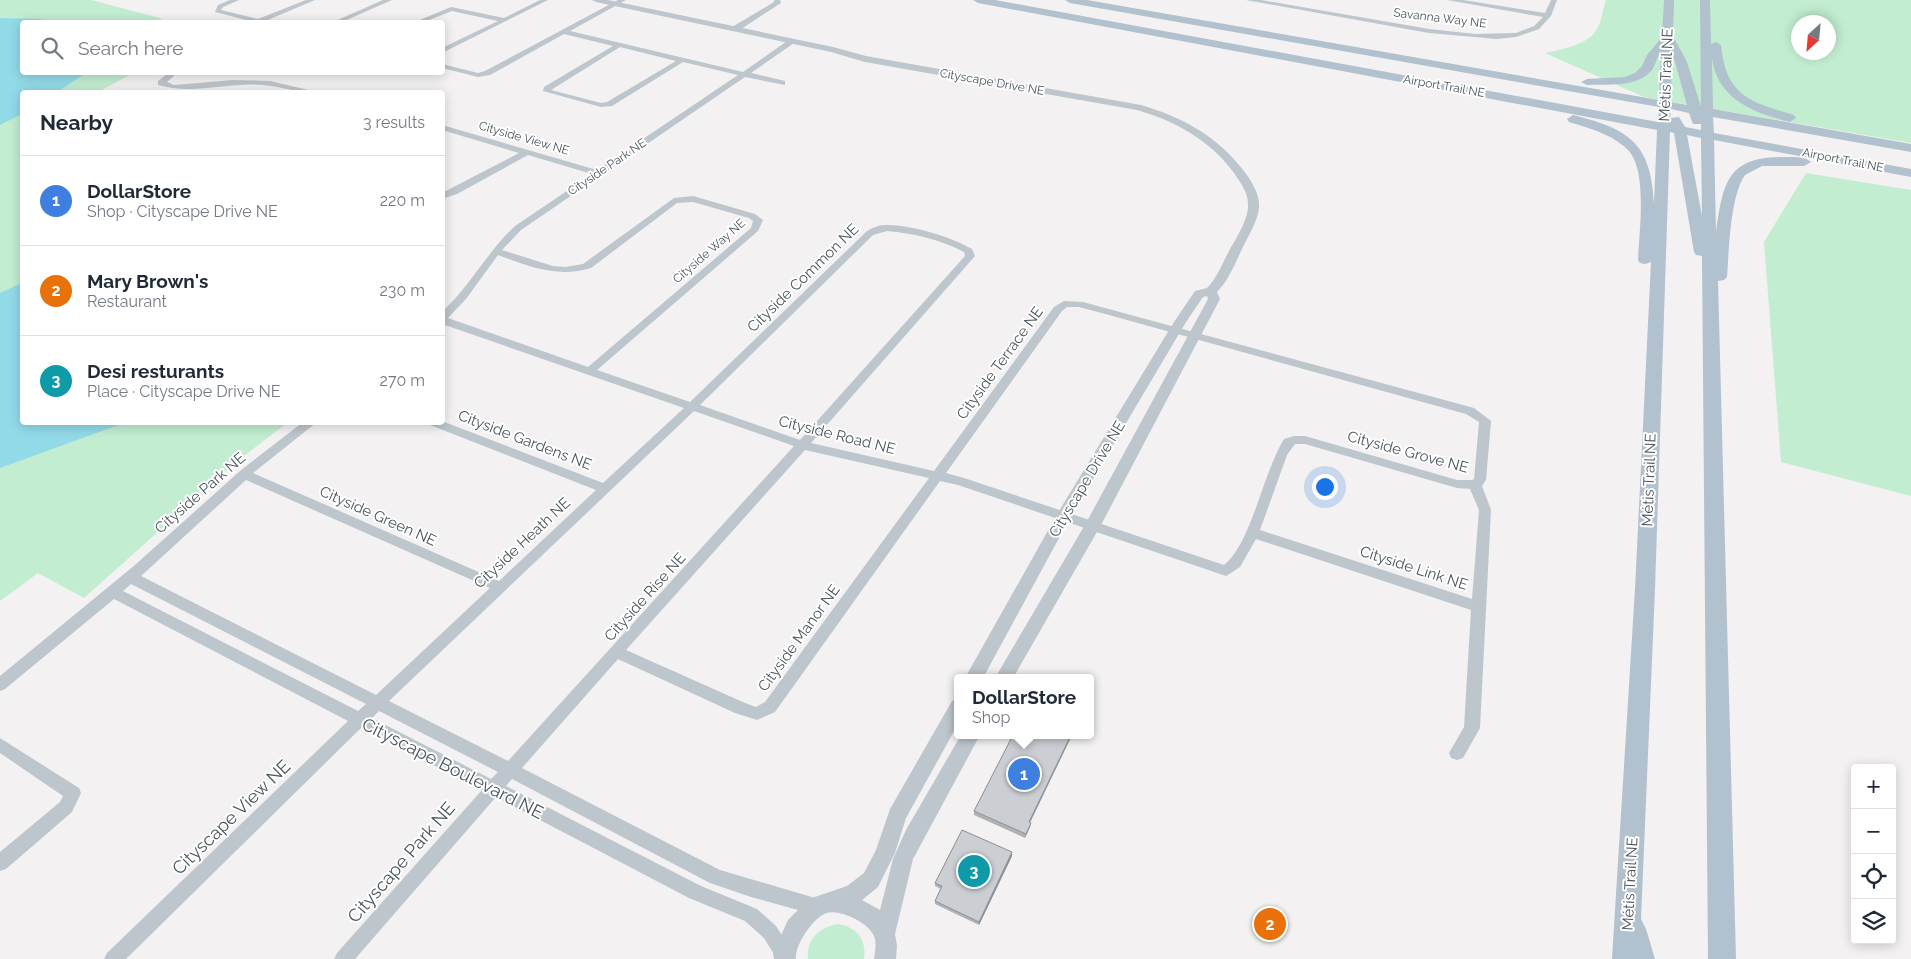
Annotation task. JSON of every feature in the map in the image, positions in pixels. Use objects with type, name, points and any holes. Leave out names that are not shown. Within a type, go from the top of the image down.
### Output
[{"type":"main road","points":[[978,0],[1257,52],[1559,115],[1607,131],[1625,142],[1637,153],[1643,163],[1646,195],[1645,302],[1651,424]]},
{"type":"main road","name":"Airport Trail NE","points":[[1070,0],[1438,64],[1671,118],[1911,147]]},
{"type":"main road","name":"Métis Trail NE","points":[[1626,959],[1651,424],[1671,118],[1668,37],[1669,0]]},
{"type":"main road","points":[[1705,0],[1701,121],[1709,290],[1722,959]]},
{"type":"main road","points":[[1712,0],[1718,64],[1724,83],[1740,97],[1787,117],[1911,147]]},
{"type":"main road","points":[[1438,64],[1594,83],[1622,81],[1633,78],[1643,71],[1668,37],[1681,62],[1701,121]]},
{"type":"main road","points":[[1257,52],[1671,118],[1701,121],[1911,157]]},
{"type":"main road","points":[[1671,118],[1709,290]]},
{"type":"main road","name":"Airport Trail NE","points":[[1701,121],[1911,172]]},
{"type":"main road","points":[[1710,343],[1730,193],[1734,179],[1740,172],[1759,163],[1788,161],[1834,165],[1911,177]]},
{"type":"main road","points":[[1628,911],[1641,959]]},
{"type":"street","points":[[236,0],[216,9],[219,12],[251,20]]},
{"type":"street","points":[[264,20],[312,0]]},
{"type":"street","points":[[342,20],[389,0]]},
{"type":"street","points":[[445,50],[545,0]]},
{"type":"street","name":"Cityscape Drive NE","points":[[596,0],[619,2],[880,62],[1138,107],[1173,118],[1188,126],[1220,150],[1230,160],[1251,192],[1254,206],[1217,285],[1211,291],[1199,294],[1176,330],[1064,515],[976,674]]},
{"type":"street","points":[[735,29],[778,3],[777,0]]},
{"type":"street","name":"Savanna Way NE","points":[[1249,0],[1310,8],[1431,31],[1478,36],[1510,35],[1532,30],[1543,23],[1548,16]]},
{"type":"street","points":[[1450,0],[1548,16],[1554,0]]},
{"type":"street","points":[[445,67],[478,75],[487,73],[619,2]]},
{"type":"street","points":[[424,20],[451,9],[505,20]]},
{"type":"street","points":[[563,32],[782,83]]},
{"type":"street","name":"Cityside Park NE","points":[[445,316],[466,295],[507,237],[518,228],[793,41]]},
{"type":"street","points":[[619,45],[547,89],[547,91],[601,105],[609,104],[682,60]]},
{"type":"street","points":[[171,75],[161,83],[169,87],[233,82],[270,83],[303,90]]},
{"type":"street","name":"Cityside View NE","points":[[445,128],[598,173]]},
{"type":"street","points":[[445,195],[454,192],[525,153]]},
{"type":"street","name":"Cityside Way NE","points":[[496,252],[558,271],[573,271],[587,266],[670,204],[687,198],[752,216],[758,220],[755,229],[588,372]]},
{"type":"street","name":"Cityside Common NE","points":[[691,408],[870,233],[881,228],[894,228],[959,245],[969,251],[970,256],[968,260],[803,446]]},
{"type":"street","name":"Cityscape Drive NE","points":[[1006,674],[1093,525],[1214,299],[1211,291]]},
{"type":"street","name":"Cityside Terrace NE","points":[[936,476],[1058,309],[1064,304],[1078,304],[1194,335]]},
{"type":"street","name":"Cityside Road NE","points":[[445,320],[588,372],[803,446],[960,481],[1226,571]]},
{"type":"street","name":"Cityside Grove NE","points":[[1194,335],[1478,414],[1485,421],[1480,480],[1475,485],[1457,484],[1305,440],[1294,440],[1286,446],[1239,560],[1226,571]]},
{"type":"street","name":"Cityside Heath NE","points":[[377,703],[691,408]]},
{"type":"street","name":"Cityside Park NE","points":[[0,686],[130,577],[244,474],[307,425]]},
{"type":"street","name":"Cityside Gardens NE","points":[[442,425],[604,488]]},
{"type":"street","name":"Cityside Rise NE","points":[[510,770],[803,446]]},
{"type":"street","name":"Cityside Green NE","points":[[244,474],[500,587]]},
{"type":"street","name":"Cityside Manor NE","points":[[616,652],[740,708],[758,714],[770,706],[936,476]]},
{"type":"street","name":"Cityside Link NE","points":[[1251,532],[1478,606],[1485,510],[1475,485]]},
{"type":"street","name":"Cityscape Boulevard NE","points":[[130,577],[716,877],[751,889],[824,904]]},
{"type":"street","name":"Cityscape Boulevard NE","points":[[112,592],[695,892],[751,915],[770,932],[784,956]]},
{"type":"street","points":[[1458,753],[1472,728],[1478,606]]},
{"type":"street","name":"Cityscape View NE","points":[[113,959],[377,703]]},
{"type":"street","points":[[784,956],[796,927],[824,904],[852,894],[871,880],[885,853],[897,815],[954,713]]},
{"type":"street","points":[[889,949],[904,859],[913,837],[970,739]]},
{"type":"street","points":[[0,745],[73,793],[66,807],[0,863]]},
{"type":"street","name":"Cityscape Park NE","points":[[347,958],[510,770]]},
{"type":"street","points":[[824,904],[863,910],[874,919],[889,949]]},
{"type":"green space","points":[[0,0],[91,0],[163,20],[20,20],[20,75],[129,75],[102,90],[20,90],[20,425],[284,425],[236,462],[84,598],[38,573],[0,601]]},
{"type":"green space","points":[[1606,0],[1911,0],[1911,143],[1644,97],[1545,53],[1575,45],[1589,38],[1601,21]]},
{"type":"green space","points":[[1806,173],[1911,190],[1911,496],[1781,462],[1764,242]]},
{"type":"green space","points":[[838,924],[855,931],[862,940],[865,952],[864,959],[808,959],[809,946],[815,935],[825,928]]},
{"type":"water","points":[[0,18],[46,20],[20,20],[20,75],[83,75],[60,90],[20,90],[20,115],[0,125]]},
{"type":"water","points":[[20,284],[20,425],[118,425],[0,468],[0,293]]},
{"type":"building","points":[[1011,739],[1069,739],[1029,822],[1031,823],[1026,834],[974,811]]},
{"type":"building","points":[[962,830],[1012,852],[979,922],[935,901],[942,886],[935,883]]},
{"type":"place","name":"DollarStore","points":[[1024,774]]},
{"type":"place","name":"Desi resturants","points":[[974,871]]},
{"type":"place","name":"Mary Brown's","points":[[1270,924]]}]
